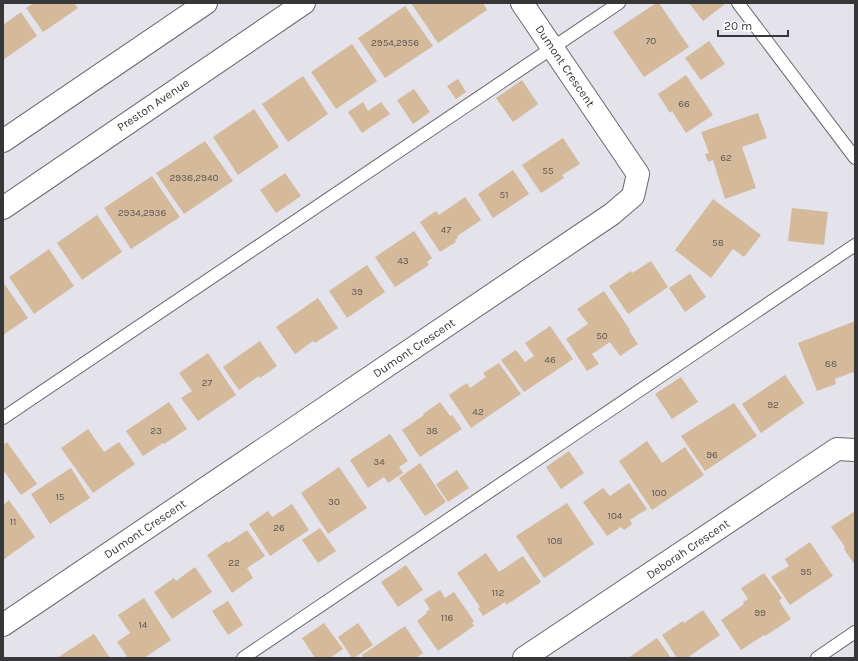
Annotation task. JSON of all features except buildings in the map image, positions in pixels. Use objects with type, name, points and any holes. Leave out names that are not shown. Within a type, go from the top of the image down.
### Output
[{"type":"street","points":[[3,141],[206,3]]},
{"type":"street","name":"Preston Avenue","points":[[3,208],[304,3]]},
{"type":"street","name":"Dumont Crescent","points":[[3,625],[612,214],[633,196],[638,174],[522,3]]},
{"type":"street","name":"Deborah Crescent","points":[[524,658],[837,449],[855,450]]},
{"type":"lane","points":[[3,418],[619,3]]},
{"type":"lane","points":[[738,3],[855,158]]},
{"type":"lane","points":[[243,658],[855,245]]},
{"type":"lane","points":[[817,658],[855,632]]}]
